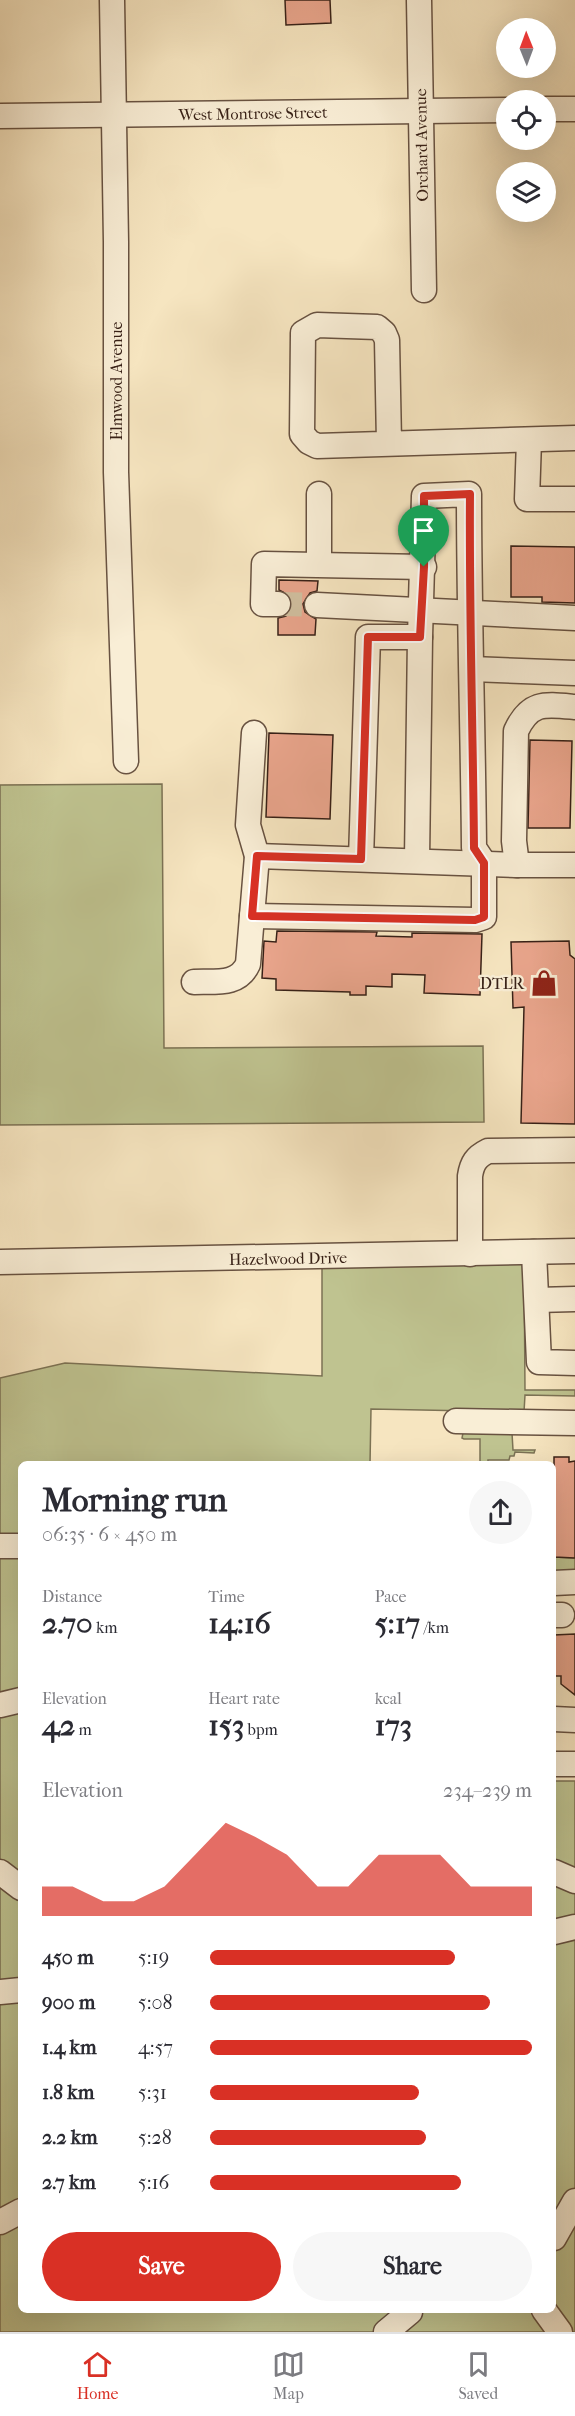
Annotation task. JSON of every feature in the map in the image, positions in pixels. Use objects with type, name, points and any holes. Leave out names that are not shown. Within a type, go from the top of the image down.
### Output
[{"type":"street","name":"Elmwood Avenue","points":[[112,0],[116,472],[126,761]]},
{"type":"street","name":"Orchard Avenue","points":[[419,0],[424,290]]},
{"type":"street","points":[[556,110],[575,109]]},
{"type":"street","name":"West Montrose Street","points":[[0,116],[496,110]]},
{"type":"street","points":[[389,444],[387,340],[384,333],[377,327],[310,327],[303,333],[302,434],[309,442],[317,446],[389,444],[530,440],[575,438]]},
{"type":"street","points":[[530,440],[527,499],[575,500]]},
{"type":"street","points":[[319,494],[319,564]]},
{"type":"street","points":[[252,916],[475,920],[484,917],[484,863],[474,848],[469,612],[470,494],[424,496],[417,860]]},
{"type":"street","points":[[271,604],[264,564],[424,567]]},
{"type":"street","points":[[317,604],[575,618]]},
{"type":"street","points":[[361,859],[368,637],[420,637]]},
{"type":"street","points":[[472,669],[575,673]]},
{"type":"street","points":[[517,866],[514,841],[516,731],[522,718],[532,708],[551,705],[575,707]]},
{"type":"street","points":[[194,982],[236,980],[248,964],[257,856],[248,825],[254,734]]},
{"type":"street","points":[[257,856],[417,860],[517,866],[575,865]]},
{"type":"street","points":[[470,1254],[470,1176],[472,1164],[478,1156],[488,1151],[575,1150]]},
{"type":"street","name":"Hazelwood Drive","points":[[0,1262],[575,1251]]},
{"type":"street","points":[[534,1252],[539,1362],[575,1363]]},
{"type":"street","points":[[537,1300],[575,1299]]},
{"type":"street","points":[[456,1421],[575,1423]]},
{"type":"street","points":[[0,1546],[18,1546]]},
{"type":"street","points":[[556,1583],[575,1582]]},
{"type":"street","points":[[0,1705],[18,1701]]},
{"type":"street","points":[[556,1719],[575,1720]]},
{"type":"street","points":[[556,1764],[575,1764]]},
{"type":"street","points":[[556,1873],[575,1881]]},
{"type":"street","points":[[556,1932],[575,1927]]},
{"type":"street","points":[[0,1992],[18,1990]]},
{"type":"street","points":[[556,2234],[575,2201]]},
{"type":"street","points":[[0,2222],[18,2213]]},
{"type":"street","points":[[386,2332],[410,2313]]},
{"type":"street","points":[[546,2313],[560,2332]]},
{"type":"green space","points":[[162,784],[164,1048],[483,1046],[484,1122],[0,1125],[0,785]]},
{"type":"green space","points":[[322,1257],[524,1259],[525,1390],[575,1390],[575,1396],[525,1395],[524,1412],[371,1409],[370,1461],[18,1461],[18,2313],[556,2313],[556,1781],[575,1781],[575,2332],[0,2332],[0,1378],[65,1363],[322,1376]]},
{"type":"green space","points":[[463,1433],[512,1433],[513,1450],[535,1450],[534,1453],[515,1452],[509,1460],[480,1461],[480,1439],[462,1438]]},
{"type":"green space","points":[[556,1557],[575,1558],[575,1574],[556,1574]]},
{"type":"building","points":[[285,0],[330,0],[331,23],[286,25]]},
{"type":"building","points":[[511,546],[575,547],[575,603],[542,602],[542,597],[511,597]]},
{"type":"building","points":[[279,580],[318,581],[317,591],[310,593],[303,604],[305,612],[316,619],[315,635],[278,635],[278,618],[286,616],[292,605],[290,596],[279,590]]},
{"type":"building","points":[[269,733],[333,735],[330,819],[266,817]]},
{"type":"building","points":[[530,740],[572,741],[570,828],[528,828]]},
{"type":"building","points":[[277,931],[377,932],[376,936],[412,937],[412,933],[482,934],[480,995],[424,993],[425,975],[392,974],[392,987],[366,986],[366,995],[350,995],[350,992],[276,990],[276,979],[262,978],[264,941],[276,942]]},
{"type":"building","points":[[569,941],[570,955],[575,959],[575,1124],[521,1123],[524,1007],[513,1008],[511,942]]},
{"type":"building","points":[[554,1457],[569,1457],[569,1462],[575,1461],[575,1558],[556,1557],[556,1461]]},
{"type":"building","points":[[575,1634],[575,1695],[561,1684],[561,1676],[556,1676],[556,1635]]},
{"type":"tunnel","points":[[278,604],[317,605]]},
{"type":"place","name":"DTLR","points":[[544,983]]},
{"type":"route","points":[[470,494],[469,612],[474,848],[484,863],[484,917],[475,920],[252,916],[257,856],[361,859],[368,637],[420,637],[424,567],[424,496],[470,494]]}]
